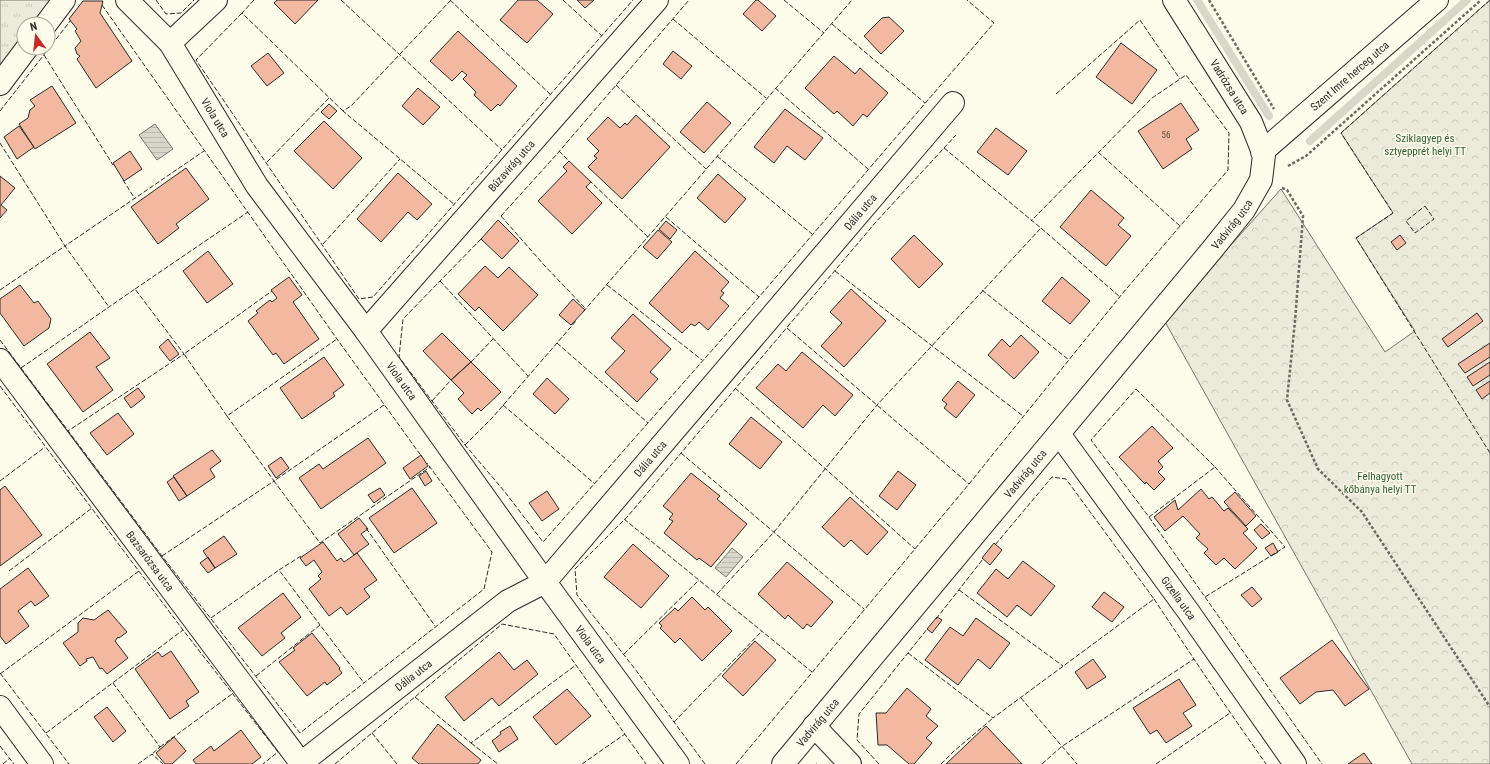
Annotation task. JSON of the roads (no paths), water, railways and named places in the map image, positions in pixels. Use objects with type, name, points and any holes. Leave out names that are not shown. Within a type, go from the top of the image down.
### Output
[{"type":"street","points":[[52,16],[64,0]]},
{"type":"street","name":"Viola utca","points":[[127,0],[170,43],[257,186],[366,331],[545,582],[678,764]]},
{"type":"street","points":[[170,43],[216,0]]},
{"type":"street","name":"Búzavirág utca","points":[[366,331],[657,0]]},
{"type":"street","name":"Vadrózsa utca","points":[[1174,0],[1251,122],[1264,155],[1261,180]]},
{"type":"street","name":"Szent Imre herceg utca","points":[[1262,152],[1437,0]]},
{"type":"street","points":[[0,84],[21,56]]},
{"type":"street","name":"Dália utca","points":[[300,764],[508,601],[545,582],[953,103]]},
{"type":"street","name":"Vadvirág utca","points":[[783,764],[1244,210],[1261,180]]},
{"type":"street","name":"Bazsarózsa utca","points":[[0,360],[300,764]]},
{"type":"street","name":"Gizella utca","points":[[1059,434],[1188,611],[1295,764]]},
{"type":"street","points":[[0,707],[42,764]]},
{"type":"street","points":[[814,726],[850,764]]},
{"type":"waterway","points":[[1197,0],[1269,116]]},
{"type":"waterway","points":[[1310,141],[1467,0]]},
{"type":"park label","name":"Sziklagyep és sztyepprét helyi TT","points":[[1425,144]]},
{"type":"park label","name":"Felhagyott kőbánya helyi TT","points":[[1380,482]]}]
